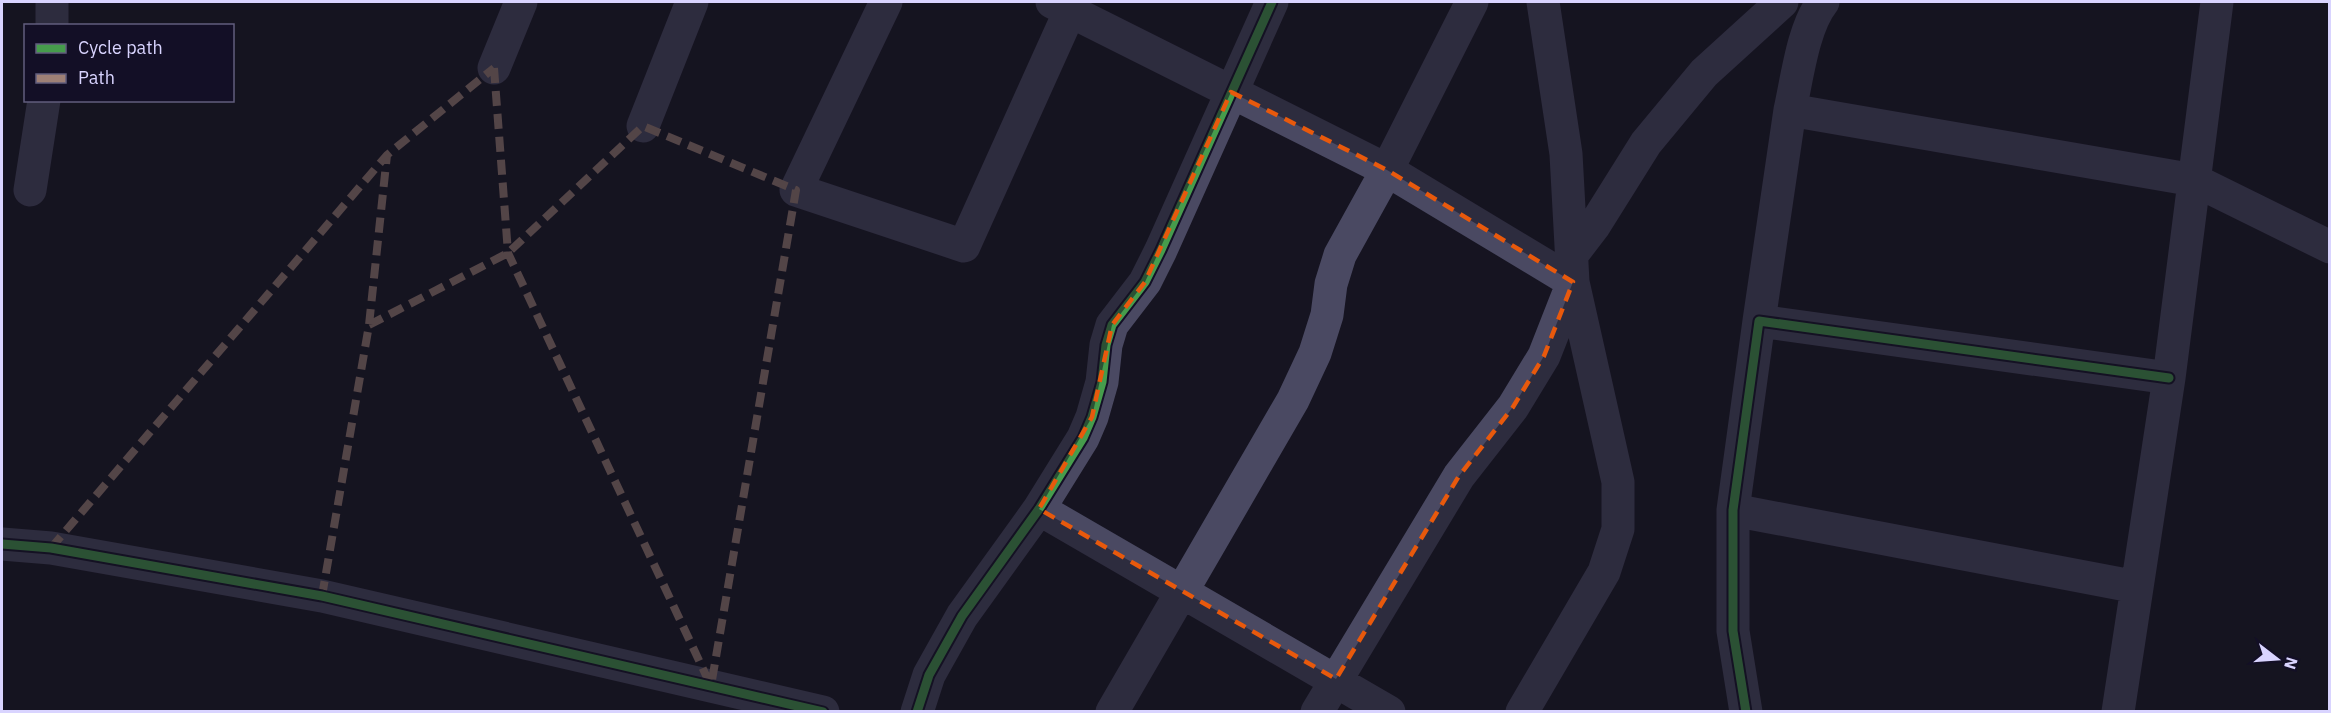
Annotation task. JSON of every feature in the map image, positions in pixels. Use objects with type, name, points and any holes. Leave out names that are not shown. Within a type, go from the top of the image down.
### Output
[{"type":"street","points":[[52,2],[52,24]]},
{"type":"street","points":[[494,68],[521,2]]},
{"type":"street","points":[[643,126],[692,2]]},
{"type":"street","points":[[886,2],[796,190],[964,246],[1065,5],[1387,170],[1572,269]]},
{"type":"street","points":[[917,711],[929,675],[962,616],[1039,509],[1083,438],[1092,417],[1112,325],[1145,282],[1272,2]]},
{"type":"street","points":[[1112,711],[1293,400],[1315,353],[1327,315],[1331,285],[1340,255],[1387,170],[1472,2]]},
{"type":"street","points":[[1522,711],[1604,572],[1618,529],[1617,482],[1572,269],[1566,154],[1543,2]]},
{"type":"street","points":[[1317,711],[1459,476],[1513,407],[1544,356],[1572,269],[1594,226],[1646,143],[1704,73],[1782,2],[1809,35]]},
{"type":"street","points":[[1746,711],[1733,632],[1733,510],[1791,110],[1809,35],[1817,8],[1822,2]]},
{"type":"street","points":[[2118,711],[2169,378],[2217,2]]},
{"type":"street","points":[[30,190],[44,102]]},
{"type":"street","points":[[1791,110],[2194,180],[2330,247]]},
{"type":"street","points":[[1759,321],[2169,378]]},
{"type":"street","points":[[1039,509],[1389,711]]},
{"type":"street","points":[[1733,510],[2138,587]]},
{"type":"street","points":[[2,544],[51,548],[321,596],[709,699],[823,711]]},
{"type":"highlighted area","points":[[1231,92],[1387,170],[1573,282],[1544,356],[1513,407],[1459,476],[1336,679],[1039,509],[1092,417],[1112,325],[1145,282]]},
{"type":"marked path","points":[[494,68],[508,253],[711,686]]},
{"type":"marked path","points":[[51,548],[387,155],[494,68]]},
{"type":"marked path","points":[[369,325],[508,253],[643,126],[796,190],[711,686]]},
{"type":"marked path","points":[[322,596],[369,325],[387,155]]},
{"type":"cycle path","points":[[917,712],[929,675],[962,616],[1039,509],[1083,438],[1102,382],[1106,345],[1112,325],[1145,282],[1161,250],[1272,2]]},
{"type":"cycle path","points":[[1746,712],[1733,631],[1733,510],[1759,321],[2169,378]]},
{"type":"cycle path","points":[[2,544],[51,548],[322,596],[823,712]]}]
